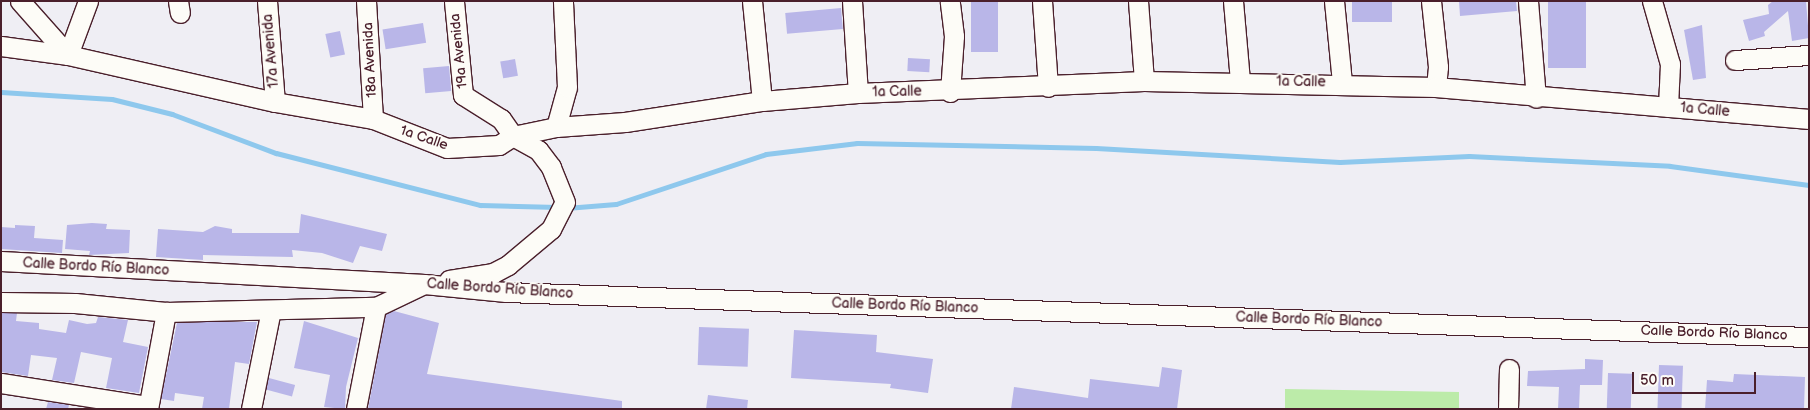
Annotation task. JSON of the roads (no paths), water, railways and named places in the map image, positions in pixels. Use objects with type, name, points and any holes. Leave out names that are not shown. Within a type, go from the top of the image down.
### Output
[{"type":"street","points":[[20,1],[68,55],[88,1]]},
{"type":"street","name":"17a Avenida","points":[[267,1],[275,102]]},
{"type":"street","name":"18a Avenida","points":[[366,1],[373,119]]},
{"type":"street","name":"19a Avenida","points":[[454,1],[463,96],[501,118],[512,136]]},
{"type":"street","points":[[556,128],[567,79],[563,1]]},
{"type":"street","points":[[752,1],[762,101]]},
{"type":"street","points":[[852,1],[858,93]]},
{"type":"street","points":[[950,1],[954,36],[950,92]]},
{"type":"street","points":[[1042,1],[1048,87]]},
{"type":"street","points":[[1138,1],[1144,81]]},
{"type":"street","points":[[1233,1],[1240,81]]},
{"type":"street","points":[[1334,1],[1342,83]]},
{"type":"street","points":[[1431,1],[1436,52],[1436,87]]},
{"type":"street","points":[[1528,1],[1536,98]]},
{"type":"street","points":[[1652,1],[1670,64],[1668,106]]},
{"type":"street","name":"1a Calle","points":[[1,46],[68,55],[275,102],[373,119],[447,148],[499,145],[512,136],[556,128],[625,122],[762,101],[858,93],[950,92],[1144,81],[1342,83],[1436,87],[1536,98],[1668,106],[1809,119]]},
{"type":"street","points":[[1735,60],[1809,55]]},
{"type":"street","points":[[1,302],[75,303],[166,312],[376,307],[424,284],[493,272],[508,265],[535,245],[560,215],[564,202],[552,167],[538,150],[512,136]]},
{"type":"street","name":"Calle Bordo Río Blanco","points":[[1,261],[424,284],[506,292],[1809,336]]},
{"type":"street","points":[[356,409],[376,307]]},
{"type":"street","points":[[251,409],[271,310]]},
{"type":"street","points":[[1,383],[148,408],[166,312]]},
{"type":"street","points":[[1508,409],[1509,369]]},
{"type":"waterway","points":[[1,92],[112,99],[172,114],[276,153],[480,205],[558,207]]},
{"type":"waterway","points":[[566,208],[616,204],[766,154],[857,143],[1096,148],[1340,162],[1469,156],[1670,166],[1809,185]]}]
